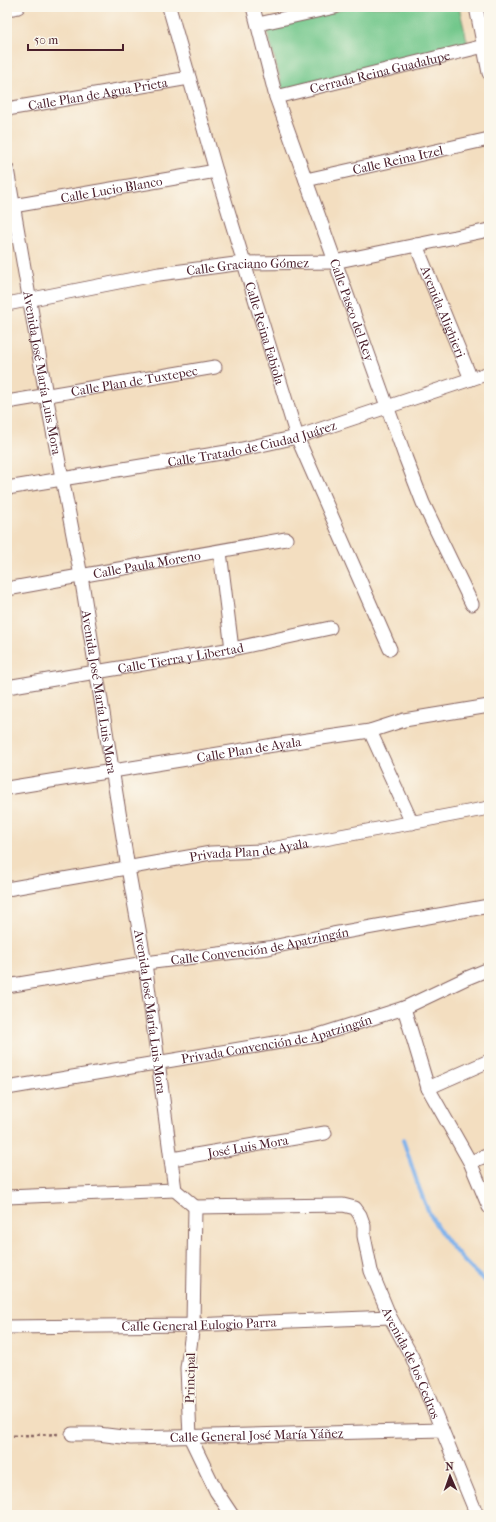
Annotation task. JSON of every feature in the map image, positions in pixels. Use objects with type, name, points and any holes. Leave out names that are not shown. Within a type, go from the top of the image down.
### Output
[{"type":"street","points":[[7,9],[18,7]]},
{"type":"street","name":"Calle Reina Fabiola","points":[[169,7],[216,171],[297,437],[390,648]]},
{"type":"street","name":"Calle Paseo del Rey","points":[[253,7],[276,97],[387,407],[423,503],[472,604]]},
{"type":"street","points":[[258,24],[335,7]]},
{"type":"street","points":[[476,7],[489,73]]},
{"type":"street","name":"Cerrada Reina Guadalupe","points":[[276,97],[484,46]]},
{"type":"street","name":"Calle Plan de Agua Prieta","points":[[7,109],[189,78]]},
{"type":"street","name":"Calle Reina Itzel","points":[[306,180],[489,139]]},
{"type":"street","name":"Avenida José María Luis Mora","points":[[7,169],[10,206],[81,576],[128,868],[145,963],[175,1190]]},
{"type":"street","name":"Calle Lucio Blanco","points":[[10,206],[216,171]]},
{"type":"street","name":"Calle Graciano Gómez","points":[[7,304],[158,274],[244,263],[334,262],[489,230]]},
{"type":"street","name":"Avenida Alighieri","points":[[416,245],[471,379]]},
{"type":"street","name":"Calle Plan de Tuxtepec","points":[[7,402],[215,367]]},
{"type":"street","name":"Calle Tratado de Ciudad Juárez","points":[[7,488],[233,451],[297,437],[489,373]]},
{"type":"street","name":"Calle Paula Moreno","points":[[7,589],[220,552],[286,538]]},
{"type":"street","points":[[220,552],[232,649]]},
{"type":"street","name":"Calle Tierra y Libertad","points":[[7,686],[232,649],[330,628]]},
{"type":"street","name":"Calle Plan de Ayala","points":[[7,788],[112,770],[370,731],[404,720],[489,706]]},
{"type":"street","points":[[370,731],[412,823]]},
{"type":"street","name":"Privada Plan de Ayala","points":[[7,888],[211,853],[261,851],[489,808]]},
{"type":"street","name":"Calle Convención de Apatzingán","points":[[7,986],[145,963],[268,948],[333,934],[489,906]]},
{"type":"street","name":"Privada Convención de Apatzingán","points":[[7,1088],[316,1036],[404,1008],[467,978],[489,970]]},
{"type":"street","points":[[404,1008],[428,1088],[470,1162],[489,1207]]},
{"type":"street","points":[[428,1088],[489,1061]]},
{"type":"street","name":"José Luis Mora","points":[[172,1159],[325,1133]]},
{"type":"street","points":[[470,1162],[489,1155]]},
{"type":"street","points":[[7,1197],[175,1190],[195,1207]]},
{"type":"street","name":"Avenida de los Cedros","points":[[195,1207],[343,1205],[355,1208],[360,1215],[364,1226],[364,1236],[371,1271],[390,1317],[412,1357],[477,1515]]},
{"type":"street","name":"Principal","points":[[195,1207],[193,1325],[187,1368],[190,1437],[216,1491],[232,1515]]},
{"type":"street","name":"Calle General Eulogio Parra","points":[[7,1327],[30,1328],[193,1325],[390,1317]]},
{"type":"street","points":[[7,1319],[30,1328]]},
{"type":"street","name":"Calle General José María Yáñez","points":[[72,1434],[98,1434],[131,1438],[442,1430]]},
{"type":"path","points":[[7,1436],[72,1434]]},
{"type":"green space","points":[[354,7],[459,7],[469,49],[283,90],[266,27]]},
{"type":"waterway","points":[[403,1140],[423,1198],[436,1225],[465,1262],[489,1284]]}]
